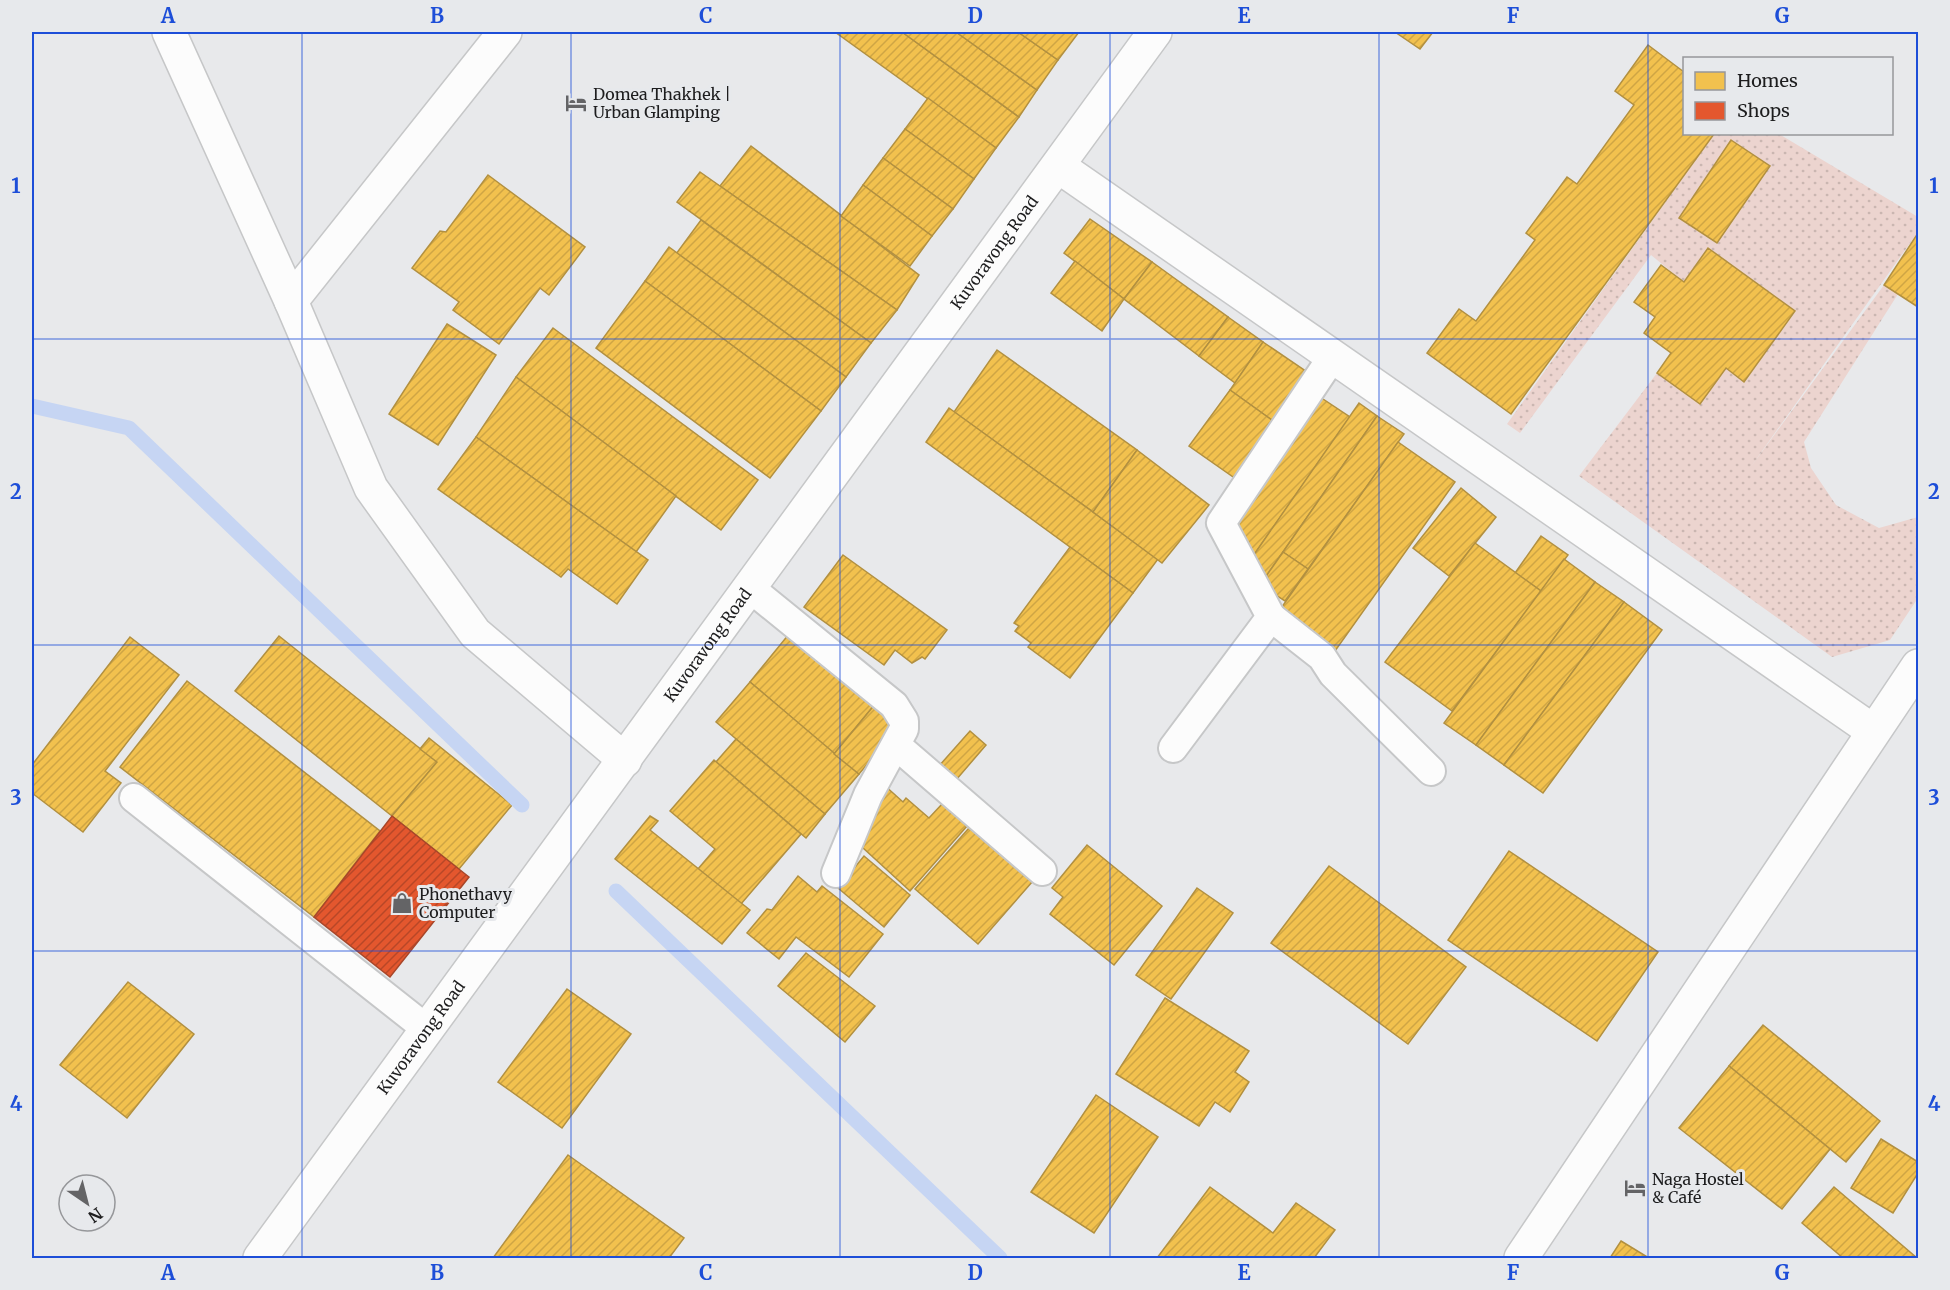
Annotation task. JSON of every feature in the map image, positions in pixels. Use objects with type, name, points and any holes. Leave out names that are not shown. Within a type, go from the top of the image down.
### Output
[{"type":"street","points":[[169,32],[291,301],[371,488],[475,633],[625,760]]},
{"type":"street","points":[[291,301],[506,32]]},
{"type":"street","name":"Kuvoravong Road","points":[[260,1258],[1155,32]]},
{"type":"street","points":[[1058,166],[1874,731]]},
{"type":"street","points":[[1521,1258],[1918,666]]},
{"type":"lane","points":[[1333,356],[1221,523],[1271,617],[1322,657],[1333,674],[1431,771]]},
{"type":"lane","points":[[750,588],[894,705],[904,720],[904,729],[868,795],[836,873]]},
{"type":"lane","points":[[1173,748],[1271,617]]},
{"type":"lane","points":[[896,745],[1042,871]]},
{"type":"lane","points":[[134,798],[428,1030]]},
{"type":"shaded area","points":[[1713,135],[1781,135],[1918,217],[1918,232],[1750,468],[1884,285],[1898,294],[1804,442],[1811,468],[1836,505],[1879,528],[1918,517],[1918,598],[1890,640],[1832,657],[1579,476],[1657,373],[1700,404],[1726,368],[1744,382],[1795,312],[1708,248],[1684,282],[1651,255],[1520,433],[1507,424]]},
{"type":"building: Homes","points":[[835,32],[902,32],[1019,117],[996,148]]},
{"type":"building: Homes","points":[[902,32],[956,32],[1037,90],[1019,117]]},
{"type":"building: Homes","points":[[956,32],[1018,32],[1058,60],[1037,90]]},
{"type":"building: Homes","points":[[1018,32],[1079,32],[1058,60]]},
{"type":"building: Homes","points":[[1395,32],[1433,32],[1420,49]]},
{"type":"building: Homes","points":[[1648,45],[1683,71],[1683,135],[1713,135],[1511,414],[1427,353],[1459,309],[1476,321],[1535,240],[1526,233],[1567,177],[1577,184],[1634,105],[1615,91]]},
{"type":"building: Homes","points":[[928,98],[996,148],[974,179],[905,129]]},
{"type":"building: Homes","points":[[905,129],[974,179],[953,209],[883,158]]},
{"type":"building: Homes","points":[[1731,140],[1770,166],[1717,243],[1679,218]]},
{"type":"building: Homes","points":[[751,146],[919,275],[897,310],[720,186]]},
{"type":"building: Homes","points":[[883,158],[953,209],[932,236],[863,185]]},
{"type":"building: Homes","points":[[700,172],[897,310],[871,343],[677,202]]},
{"type":"building: Homes","points":[[488,175],[585,247],[549,295],[540,288],[499,344],[453,310],[459,302],[412,268],[440,231],[446,232]]},
{"type":"building: Homes","points":[[863,185],[932,236],[910,266],[841,216]]},
{"type":"building: Homes","points":[[1090,219],[1152,262],[1124,299],[1064,253]]},
{"type":"building: Homes","points":[[701,220],[871,343],[846,377],[676,254]]},
{"type":"building: Homes","points":[[1918,233],[1918,307],[1884,285]]},
{"type":"building: Homes","points":[[669,247],[846,377],[821,411],[645,281]]},
{"type":"building: Homes","points":[[1708,248],[1795,311],[1744,382],[1726,368],[1700,404],[1657,373],[1671,353],[1644,333],[1655,317],[1634,302],[1661,265],[1684,282]]},
{"type":"building: Homes","points":[[1075,261],[1124,299],[1102,331],[1051,293]]},
{"type":"building: Homes","points":[[1152,262],[1228,317],[1199,356],[1124,299]]},
{"type":"building: Homes","points":[[645,281],[821,411],[770,478],[596,348]]},
{"type":"building: Homes","points":[[1228,317],[1263,342],[1235,383],[1199,356]]},
{"type":"building: Homes","points":[[447,324],[496,355],[438,445],[389,414]]},
{"type":"building: Homes","points":[[553,328],[758,480],[721,530],[516,377]]},
{"type":"building: Homes","points":[[1263,342],[1310,374],[1276,423],[1230,390]]},
{"type":"building: Homes","points":[[997,350],[1137,450],[1093,512],[954,412]]},
{"type":"building: Homes","points":[[516,377],[676,496],[636,552],[476,437]]},
{"type":"building: Homes","points":[[1230,390],[1276,423],[1236,479],[1189,446]]},
{"type":"building: Homes","points":[[1320,397],[1350,417],[1251,559],[1231,526]]},
{"type":"building: Homes","points":[[1359,403],[1377,416],[1260,585],[1251,559]]},
{"type":"building: Homes","points":[[949,408],[1158,559],[1133,593],[926,442]]},
{"type":"building: Homes","points":[[1377,416],[1404,434],[1308,569],[1283,552]]},
{"type":"building: Homes","points":[[476,437],[648,560],[617,604],[568,569],[561,577],[438,489]]},
{"type":"building: Homes","points":[[1398,442],[1455,482],[1335,651],[1279,611]]},
{"type":"building: Homes","points":[[1137,450],[1209,505],[1162,563],[1093,512]]},
{"type":"building: Homes","points":[[1461,488],[1496,517],[1449,576],[1413,548]]},
{"type":"building: Homes","points":[[1541,536],[1568,555],[1541,591],[1515,573]]},
{"type":"building: Homes","points":[[1475,543],[1541,591],[1452,711],[1385,662]]},
{"type":"building: Homes","points":[[1070,547],[1133,593],[1070,678],[1028,647],[1031,643],[1015,631],[1019,626],[1014,623]]},
{"type":"building: Homes","points":[[1283,552],[1308,569],[1285,601],[1260,585]]},
{"type":"building: Homes","points":[[843,555],[947,630],[925,659],[922,657],[912,663],[895,650],[884,665],[804,607]]},
{"type":"building: Homes","points":[[1564,559],[1595,582],[1476,745],[1444,723]]},
{"type":"building: Homes","points":[[1595,582],[1624,602],[1504,765],[1476,745]]},
{"type":"building: Homes","points":[[1624,602],[1662,630],[1543,793],[1504,765]]},
{"type":"building: Homes","points":[[789,634],[876,703],[834,754],[750,682]]},
{"type":"building: Homes","points":[[279,636],[437,762],[392,816],[235,691]]},
{"type":"building: Homes","points":[[130,637],[179,675],[105,771],[121,783],[83,832],[32,793],[32,765]]},
{"type":"building: Homes","points":[[187,681],[380,831],[314,917],[120,767]]},
{"type":"building: Homes","points":[[750,682],[859,774],[825,814],[716,722]]},
{"type":"building: Homes","points":[[876,703],[892,726],[891,736],[859,774],[834,754]]},
{"type":"building: Homes","points":[[970,731],[986,745],[956,780],[939,766]]},
{"type":"building: Homes","points":[[429,738],[512,805],[459,869],[392,816],[437,762],[420,749]]},
{"type":"building: Homes","points":[[736,739],[825,814],[806,838],[716,762]]},
{"type":"building: Homes","points":[[714,760],[801,834],[741,904],[698,869],[715,849],[670,811]]},
{"type":"building: Homes","points":[[883,784],[903,802],[906,798],[929,818],[942,804],[967,826],[910,891],[862,847]]},
{"type":"building: Homes","points":[[650,816],[658,821],[650,830],[750,910],[722,944],[615,859]]},
{"type":"building: Homes","points":[[969,828],[1032,882],[978,944],[915,889]]},
{"type":"building: Homes","points":[[1087,845],[1162,906],[1114,965],[1050,914],[1063,897],[1052,888]]},
{"type":"building: Homes","points":[[1509,851],[1658,952],[1597,1041],[1448,940]]},
{"type":"building: Homes","points":[[864,856],[910,895],[884,927],[838,888]]},
{"type":"building: Homes","points":[[1329,866],[1466,967],[1408,1044],[1271,943]]},
{"type":"building: Homes","points":[[798,876],[817,892],[822,886],[883,934],[849,977],[796,937],[779,959],[747,933],[767,909],[772,910]]},
{"type":"building: Homes","points":[[1197,888],[1233,913],[1171,999],[1136,975]]},
{"type":"building: Homes","points":[[806,953],[875,1006],[845,1042],[778,986]]},
{"type":"building: Homes","points":[[128,982],[194,1034],[127,1118],[60,1065]]},
{"type":"building: Homes","points":[[567,989],[631,1034],[562,1128],[498,1082]]},
{"type":"building: Homes","points":[[1165,998],[1249,1051],[1235,1072],[1249,1082],[1230,1112],[1215,1102],[1199,1126],[1116,1074]]},
{"type":"building: Homes","points":[[1763,1025],[1880,1121],[1846,1162],[1729,1066]]},
{"type":"building: Homes","points":[[1729,1066],[1830,1149],[1782,1209],[1679,1128]]},
{"type":"building: Homes","points":[[1096,1095],[1158,1137],[1094,1233],[1031,1192]]},
{"type":"building: Homes","points":[[1881,1139],[1918,1162],[1918,1173],[1893,1213],[1851,1188]]},
{"type":"building: Homes","points":[[568,1155],[684,1238],[669,1258],[493,1258]]},
{"type":"building: Homes","points":[[1210,1187],[1273,1233],[1296,1203],[1335,1230],[1314,1258],[1157,1258]]},
{"type":"building: Homes","points":[[1834,1187],[1917,1258],[1843,1258],[1802,1223]]},
{"type":"building: Homes","points":[[1621,1241],[1649,1258],[1610,1258]]},
{"type":"building: Shops","points":[[392,816],[469,877],[390,977],[314,917]]},
{"type":"waterway","points":[[32,406],[129,428],[522,805]]},
{"type":"waterway","points":[[616,891],[1000,1258]]},
{"type":"place","name":"Domea Thakhek | Urban Glamping","points":[[576,103]]},
{"type":"place","name":"Phonethavy Computer","points":[[402,903]]},
{"type":"place","name":"Naga Hostel & Café","points":[[1635,1188]]}]
